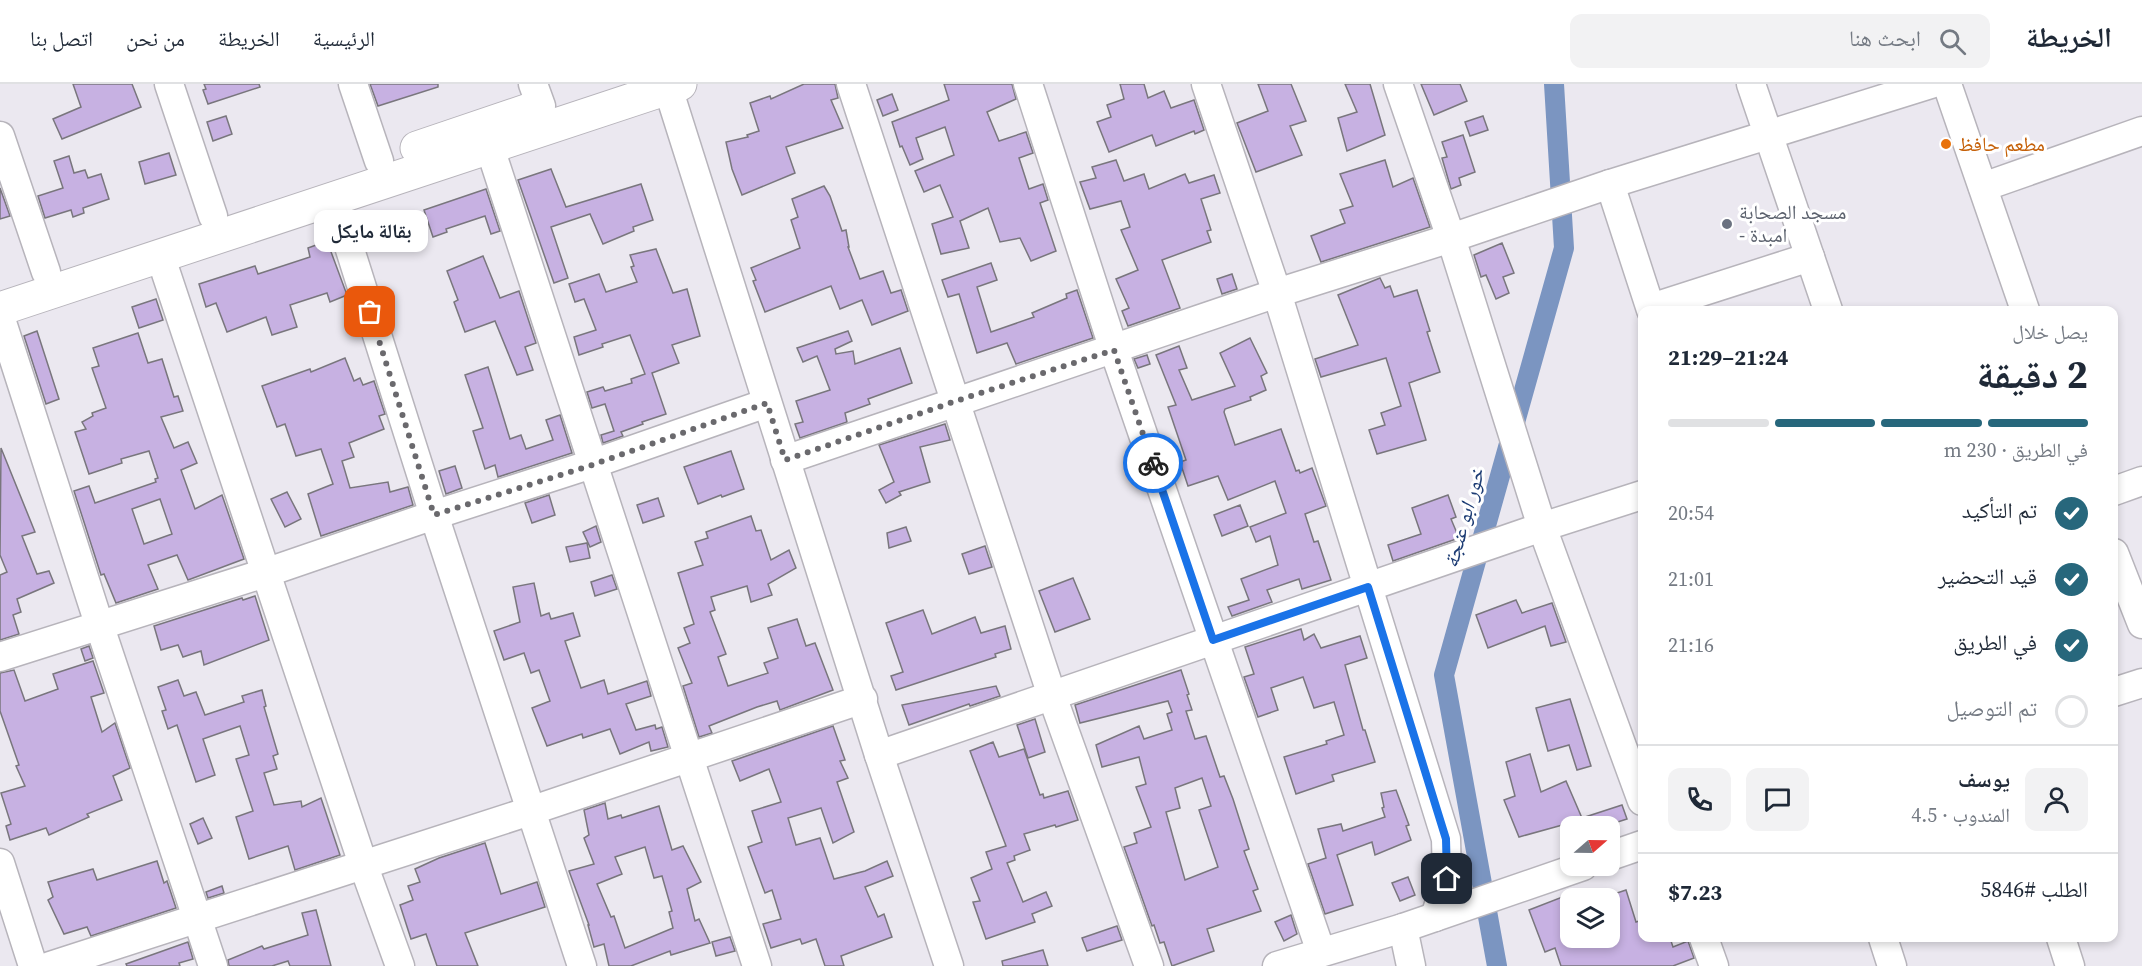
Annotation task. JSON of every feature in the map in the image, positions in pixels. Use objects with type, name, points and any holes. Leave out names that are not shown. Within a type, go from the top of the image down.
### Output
[{"type":"main road","points":[[0,287],[379,161],[537,95],[608,84]]},
{"type":"main road","points":[[0,309],[674,86]]},
{"type":"street","points":[[169,84],[213,216]]},
{"type":"street","points":[[353,84],[379,161]]},
{"type":"street","points":[[851,84],[1052,696],[1149,966]]},
{"type":"street","points":[[1028,84],[1114,350],[1321,952]]},
{"type":"street","points":[[1206,84],[1277,293],[1446,839],[1447,879],[1440,915]]},
{"type":"street","points":[[1398,84],[1451,238],[1542,527],[1638,790]]},
{"type":"street","points":[[1751,84],[1827,306]]},
{"type":"street","points":[[785,460],[1277,293],[1451,238],[1610,184],[1931,84]]},
{"type":"street","points":[[1947,84],[2024,306]]},
{"type":"street","points":[[674,86],[767,403],[949,966]]},
{"type":"street","points":[[1983,187],[2142,131]]},
{"type":"street","points":[[0,136],[46,272]]},
{"type":"street","points":[[490,148],[757,966]]},
{"type":"street","points":[[1610,184],[1650,306]]},
{"type":"street","points":[[334,199],[434,515],[582,966]]},
{"type":"street","points":[[160,255],[363,864],[400,966]]},
{"type":"street","points":[[1660,306],[1810,256]]},
{"type":"street","points":[[0,316],[99,624],[213,966]]},
{"type":"street","points":[[0,657],[265,573],[434,515],[592,465],[767,403]]},
{"type":"street","points":[[2118,490],[2142,481]]},
{"type":"street","points":[[879,755],[1542,527],[1638,496]]},
{"type":"street","points":[[2118,563],[2142,624]]},
{"type":"street","points":[[2118,691],[2142,683]]},
{"type":"street","points":[[50,966],[530,811],[862,699]]},
{"type":"street","points":[[1620,852],[1638,846]]},
{"type":"street","points":[[0,863],[33,966]]},
{"type":"street","points":[[1277,966],[1403,928],[1560,874]]},
{"type":"street","points":[[1403,928],[1411,966]]},
{"type":"street","points":[[1705,942],[1714,966]]},
{"type":"street","points":[[1884,942],[1892,966]]},
{"type":"street","points":[[2062,942],[2070,966]]},
{"type":"building","points":[[73,84],[132,84],[141,107],[62,139],[53,119],[81,107]]},
{"type":"building","points":[[204,84],[259,84],[260,87],[208,104],[203,90],[206,89]]},
{"type":"building","points":[[370,84],[438,84],[438,87],[378,106]]},
{"type":"building","points":[[804,84],[835,84],[838,98],[831,100],[843,128],[786,147],[795,173],[742,195],[732,169],[726,142],[748,137],[747,135],[759,131],[750,103],[770,96],[771,99]]},
{"type":"building","points":[[944,84],[1012,84],[1016,99],[987,112],[999,141],[1026,132],[1033,153],[1019,158],[1029,189],[1043,184],[1048,200],[1040,203],[1056,251],[1031,261],[1020,238],[1000,242],[988,208],[960,221],[969,248],[941,254],[932,224],[953,217],[940,185],[924,192],[915,171],[954,155],[945,127],[916,138],[923,159],[910,165],[902,146],[900,147],[892,122],[949,100]]},
{"type":"building","points":[[1120,84],[1144,84],[1148,98],[1164,91],[1171,108],[1194,100],[1204,130],[1195,134],[1194,131],[1156,146],[1152,135],[1109,152],[1097,122],[1111,117],[1107,105],[1124,99]]},
{"type":"building","points":[[1258,84],[1291,84],[1306,121],[1290,126],[1302,155],[1256,172],[1237,123],[1268,111]]},
{"type":"building","points":[[1345,84],[1370,84],[1385,135],[1347,151],[1338,118],[1357,112]]},
{"type":"building","points":[[1421,84],[1460,84],[1467,101],[1434,115]]},
{"type":"building","points":[[892,94],[898,110],[883,116],[877,100]]},
{"type":"building","points":[[226,116],[232,134],[213,141],[207,122]]},
{"type":"building","points":[[1483,116],[1488,130],[1470,136],[1465,122]]},
{"type":"building","points":[[1463,135],[1475,172],[1459,178],[1461,185],[1451,189],[1442,158],[1447,157],[1442,142]]},
{"type":"building","points":[[169,153],[176,175],[145,184],[139,162]]},
{"type":"building","points":[[69,156],[74,173],[85,170],[88,178],[101,174],[109,199],[83,208],[84,213],[73,217],[71,210],[45,218],[38,196],[63,188],[54,161]]},
{"type":"building","points":[[1116,160],[1124,181],[1144,174],[1149,189],[1185,174],[1189,183],[1214,175],[1220,193],[1201,199],[1211,230],[1207,231],[1211,242],[1162,260],[1180,308],[1128,326],[1122,311],[1129,308],[1116,279],[1138,270],[1121,230],[1130,227],[1121,201],[1090,209],[1080,182],[1096,178],[1092,167]]},
{"type":"building","points":[[1385,160],[1393,187],[1413,178],[1430,227],[1321,262],[1311,236],[1345,223],[1340,210],[1353,206],[1340,174]]},
{"type":"building","points":[[551,169],[566,207],[641,184],[653,220],[633,227],[634,231],[603,244],[590,214],[551,227],[568,278],[554,283],[518,180]]},
{"type":"building","points":[[824,186],[830,196],[842,231],[846,230],[848,247],[860,279],[883,271],[891,293],[901,290],[908,311],[872,325],[862,300],[840,309],[831,286],[765,312],[753,281],[756,280],[751,268],[800,248],[791,220],[798,217],[792,199]]},
{"type":"building","points":[[0,188],[10,216],[0,219]]},
{"type":"building","points":[[486,189],[500,231],[491,234],[485,216],[446,229],[447,232],[433,237],[424,210]]},
{"type":"building","points":[[327,241],[347,295],[330,302],[327,293],[290,305],[297,327],[272,335],[266,317],[227,332],[216,303],[206,307],[199,284],[255,266],[258,274],[310,257],[308,248]]},
{"type":"building","points":[[1502,243],[1514,273],[1503,277],[1509,293],[1496,299],[1486,275],[1481,277],[1474,255]]},
{"type":"building","points":[[656,249],[673,293],[687,289],[700,336],[672,345],[679,363],[652,373],[666,414],[642,422],[643,424],[621,432],[623,436],[603,443],[601,435],[614,431],[605,404],[592,408],[587,392],[603,387],[605,391],[632,383],[631,379],[645,374],[630,335],[602,344],[603,347],[579,355],[574,337],[596,330],[584,299],[575,302],[569,284],[599,274],[606,292],[637,282],[631,267],[634,266],[630,255]]},
{"type":"building","points":[[483,256],[500,298],[519,291],[536,343],[525,347],[533,370],[517,375],[495,321],[465,332],[454,302],[458,300],[447,271]]},
{"type":"building","points":[[991,263],[997,280],[977,287],[991,332],[1034,317],[1032,313],[1067,298],[1066,294],[1077,290],[1093,338],[1016,364],[1007,343],[977,353],[959,294],[948,297],[942,280]]},
{"type":"building","points":[[1232,274],[1237,289],[1222,294],[1217,279]]},
{"type":"building","points":[[1380,278],[1385,288],[1390,286],[1394,297],[1417,290],[1440,372],[1409,383],[1426,440],[1377,454],[1369,430],[1385,425],[1381,413],[1401,406],[1386,358],[1321,377],[1315,359],[1358,345],[1338,295]]},
{"type":"building","points":[[156,299],[163,320],[139,328],[132,307]]},
{"type":"building","points":[[37,331],[59,399],[46,404],[24,336]]},
{"type":"building","points":[[848,331],[852,341],[835,349],[836,354],[853,351],[855,364],[900,348],[912,383],[868,399],[870,404],[845,413],[847,422],[800,438],[795,424],[803,422],[796,401],[830,390],[817,356],[803,362],[797,348]]},
{"type":"building","points":[[138,333],[148,363],[162,359],[174,397],[178,396],[183,411],[161,417],[174,448],[188,442],[197,463],[181,470],[195,509],[222,495],[244,559],[188,580],[177,555],[148,565],[158,589],[116,603],[104,574],[101,575],[74,491],[89,486],[95,503],[156,482],[155,479],[158,478],[149,451],[121,459],[122,463],[89,474],[75,432],[86,429],[82,422],[93,416],[92,413],[106,408],[92,368],[99,366],[93,348]],"holes":[[[160,499],[172,534],[144,544],[132,509]]]},
{"type":"building","points":[[1250,338],[1267,373],[1261,376],[1266,390],[1250,397],[1251,400],[1225,409],[1235,445],[1281,429],[1296,471],[1299,470],[1300,473],[1312,468],[1326,506],[1305,514],[1314,542],[1318,541],[1331,580],[1302,589],[1299,579],[1267,590],[1272,602],[1232,616],[1228,607],[1249,600],[1241,579],[1278,565],[1270,536],[1256,542],[1250,527],[1286,513],[1275,481],[1228,500],[1218,476],[1188,486],[1180,462],[1186,460],[1168,407],[1176,405],[1156,355],[1179,346],[1187,368],[1179,370],[1192,400],[1235,386],[1220,353]]},
{"type":"building","points":[[1147,355],[1150,364],[1138,368],[1134,359]]},
{"type":"building","points":[[345,358],[354,381],[360,378],[363,385],[374,381],[385,414],[379,416],[384,429],[349,443],[354,457],[342,461],[350,488],[388,482],[390,492],[408,487],[413,505],[321,536],[308,494],[333,484],[321,449],[296,456],[285,424],[277,427],[262,386],[310,369],[311,372]]},
{"type":"building","points":[[488,367],[510,439],[521,435],[526,449],[553,440],[546,420],[560,415],[572,453],[498,477],[495,465],[485,469],[473,431],[483,428],[465,375]]},
{"type":"building","points":[[945,424],[950,440],[920,447],[930,482],[899,492],[901,495],[886,503],[879,490],[894,482],[879,445]]},
{"type":"building","points":[[1,448],[35,532],[22,536],[37,574],[49,571],[54,583],[17,599],[21,612],[13,615],[19,634],[0,640],[0,575],[7,572],[0,555]]},
{"type":"building","points":[[731,451],[744,489],[698,504],[684,467]]},
{"type":"building","points":[[455,466],[462,488],[446,494],[439,471]]},
{"type":"building","points":[[287,492],[301,519],[285,527],[271,499]]},
{"type":"building","points":[[549,495],[555,515],[532,523],[525,503]]},
{"type":"building","points":[[1448,495],[1456,517],[1451,519],[1459,538],[1393,561],[1388,545],[1421,534],[1412,508]]},
{"type":"building","points":[[658,498],[664,516],[643,523],[637,505]]},
{"type":"building","points":[[1240,505],[1248,526],[1222,536],[1214,515]]},
{"type":"building","points":[[751,516],[756,531],[761,530],[771,560],[789,550],[796,568],[768,584],[772,595],[751,602],[747,586],[711,597],[715,610],[710,612],[726,654],[718,657],[728,686],[768,673],[764,663],[778,658],[768,628],[797,619],[806,646],[815,643],[833,690],[780,710],[777,701],[757,707],[709,726],[712,733],[699,737],[683,686],[692,683],[678,648],[690,643],[684,628],[694,624],[678,573],[703,565],[695,542],[708,538],[706,532]]},
{"type":"building","points":[[596,526],[601,542],[590,547],[583,532]]},
{"type":"building","points":[[906,527],[911,541],[889,548],[887,533]]},
{"type":"building","points":[[587,543],[590,558],[570,562],[566,547]]},
{"type":"building","points":[[985,546],[992,567],[969,574],[962,554]]},
{"type":"building","points":[[612,575],[617,589],[595,596],[591,582]]},
{"type":"building","points":[[1073,578],[1090,619],[1055,632],[1039,591]]},
{"type":"building","points":[[534,583],[541,616],[549,613],[551,619],[573,613],[580,636],[565,641],[581,688],[604,680],[608,694],[647,681],[651,696],[626,704],[636,730],[655,725],[656,729],[662,727],[668,747],[651,751],[649,742],[620,754],[610,729],[583,738],[582,734],[547,746],[532,708],[550,701],[539,670],[531,673],[524,653],[504,660],[494,631],[520,622],[513,587]]},
{"type":"building","points":[[255,596],[269,640],[204,665],[201,651],[183,657],[178,645],[161,650],[154,626]]},
{"type":"building","points":[[1516,600],[1522,613],[1552,603],[1566,642],[1551,646],[1545,626],[1488,648],[1476,615]]},
{"type":"building","points":[[923,610],[932,634],[975,617],[981,633],[1005,626],[1011,649],[995,654],[996,657],[896,690],[891,676],[903,672],[886,623]]},
{"type":"building","points":[[1301,629],[1304,640],[1314,634],[1321,648],[1360,636],[1367,658],[1345,665],[1363,730],[1365,730],[1375,762],[1332,775],[1334,781],[1296,794],[1284,757],[1327,744],[1326,741],[1344,735],[1334,702],[1314,708],[1303,677],[1271,688],[1278,710],[1258,717],[1244,677],[1254,674],[1245,647]]},
{"type":"building","points":[[89,646],[93,658],[85,661],[81,649]]},
{"type":"building","points":[[93,661],[104,693],[91,697],[102,732],[115,723],[130,768],[113,776],[122,800],[87,814],[89,817],[49,835],[46,828],[10,840],[6,826],[11,824],[1,793],[25,786],[16,766],[19,765],[0,711],[0,673],[14,670],[25,701],[58,689],[53,674]]},
{"type":"building","points":[[1181,670],[1192,710],[1186,711],[1195,739],[1206,736],[1220,777],[1224,776],[1233,799],[1249,849],[1244,851],[1258,889],[1253,891],[1261,911],[1207,929],[1214,951],[1172,966],[1164,942],[1160,943],[1154,925],[1152,926],[1124,847],[1137,843],[1134,833],[1151,827],[1136,787],[1146,784],[1139,757],[1102,767],[1096,745],[1139,726],[1144,739],[1172,730],[1167,714],[1172,712],[1168,701],[1080,723],[1075,705]],"holes":[[[1202,778],[1211,806],[1199,810],[1218,867],[1185,880],[1166,812],[1180,808],[1175,788]]]},
{"type":"building","points":[[178,680],[184,696],[196,692],[205,715],[244,702],[242,696],[262,690],[266,706],[264,707],[278,754],[273,756],[277,769],[264,773],[274,805],[301,801],[302,807],[321,798],[340,855],[295,870],[288,846],[249,859],[236,817],[253,811],[236,759],[249,755],[240,726],[203,739],[215,775],[196,782],[177,725],[168,729],[162,711],[166,710],[158,687]]},
{"type":"building","points":[[996,686],[1000,696],[909,725],[902,705]]},
{"type":"building","points":[[1570,699],[1591,766],[1577,770],[1569,745],[1548,751],[1536,708]]},
{"type":"building","points":[[1035,719],[1045,752],[1028,758],[1017,725]]},
{"type":"building","points":[[833,726],[845,760],[840,761],[848,778],[837,782],[854,832],[833,843],[821,808],[788,818],[796,845],[820,838],[834,879],[865,871],[887,861],[893,876],[865,887],[878,917],[884,914],[892,937],[841,956],[844,966],[825,966],[816,939],[802,944],[800,939],[771,948],[763,924],[781,919],[772,890],[765,893],[748,847],[762,842],[752,811],[781,802],[769,769],[740,781],[732,761]]},
{"type":"building","points":[[993,742],[999,757],[1024,749],[1040,795],[1043,794],[1044,798],[1068,791],[1078,820],[1024,834],[1030,850],[1014,856],[1015,860],[1007,863],[1023,902],[1046,892],[1052,906],[1032,914],[1035,922],[986,939],[973,902],[980,901],[971,878],[992,869],[986,852],[1006,846],[970,751]]},
{"type":"building","points":[[1530,754],[1541,792],[1566,781],[1581,816],[1560,816],[1560,826],[1519,837],[1504,800],[1515,796],[1506,762]]},
{"type":"building","points":[[1396,790],[1409,825],[1406,826],[1411,840],[1375,855],[1372,842],[1337,855],[1353,905],[1325,914],[1308,864],[1326,858],[1318,829],[1341,824],[1343,831],[1385,817],[1381,793]]},
{"type":"building","points":[[605,803],[608,819],[621,815],[622,818],[659,806],[672,850],[683,846],[701,882],[687,889],[695,921],[699,919],[710,943],[671,955],[670,951],[631,966],[609,966],[604,944],[594,947],[589,925],[569,871],[594,864],[584,838],[589,835],[584,810]],"holes":[[[645,847],[654,878],[662,876],[672,911],[669,912],[673,928],[625,948],[614,916],[611,917],[597,884],[622,874],[615,857]]]},
{"type":"building","points":[[1622,805],[1627,819],[1620,821],[1620,816],[1588,816]]},
{"type":"building","points":[[203,818],[212,838],[198,844],[190,824]]},
{"type":"building","points":[[485,843],[501,894],[537,882],[545,907],[465,933],[478,966],[437,966],[426,934],[411,939],[400,905],[413,900],[408,886],[420,882],[415,869],[439,858]]},
{"type":"building","points":[[157,861],[176,908],[91,936],[87,927],[64,934],[48,900],[53,897],[48,882],[93,869],[97,880]]},
{"type":"building","points":[[1408,877],[1415,895],[1400,901],[1392,883]]},
{"type":"building","points":[[222,886],[224,893],[208,898],[206,892]]},
{"type":"building","points":[[1626,890],[1636,922],[1638,921],[1638,942],[1671,942],[1673,947],[1688,942],[1694,958],[1673,966],[1561,966],[1555,948],[1545,952],[1529,910],[1560,898],[1560,948],[1620,948],[1620,892]]},
{"type":"building","points":[[316,910],[331,966],[290,966],[288,961],[272,966],[229,966],[228,960],[262,946],[264,949],[308,935],[302,913]]},
{"type":"building","points":[[1291,915],[1297,934],[1284,941],[1275,922]]},
{"type":"building","points":[[1117,926],[1122,940],[1087,951],[1082,938]]},
{"type":"building","points":[[730,937],[735,951],[716,956],[712,942]]},
{"type":"building","points":[[188,942],[193,959],[179,963],[180,966],[127,966],[126,964]]},
{"type":"building","points":[[1043,950],[1048,966],[1003,966],[1002,961]]},
{"type":"waterway","name":"خور ابو عنجة","points":[[1497,966],[1444,675],[1564,248],[1554,84]]},
{"type":"way so far","points":[[370,312],[434,515],[592,465],[767,403],[785,460],[1114,350],[1153,463]]},
{"type":"place","name":"مطعم حافظ","points":[[1946,144]]},
{"type":"place","name":"مسجد الصحابة - امبدة","points":[[1727,224]]},
{"type":"place","name":"بقالة مايكل","points":[[370,312]]},
{"type":"route","points":[[1153,463],[1213,640],[1368,587],[1446,839],[1447,879]]}]
